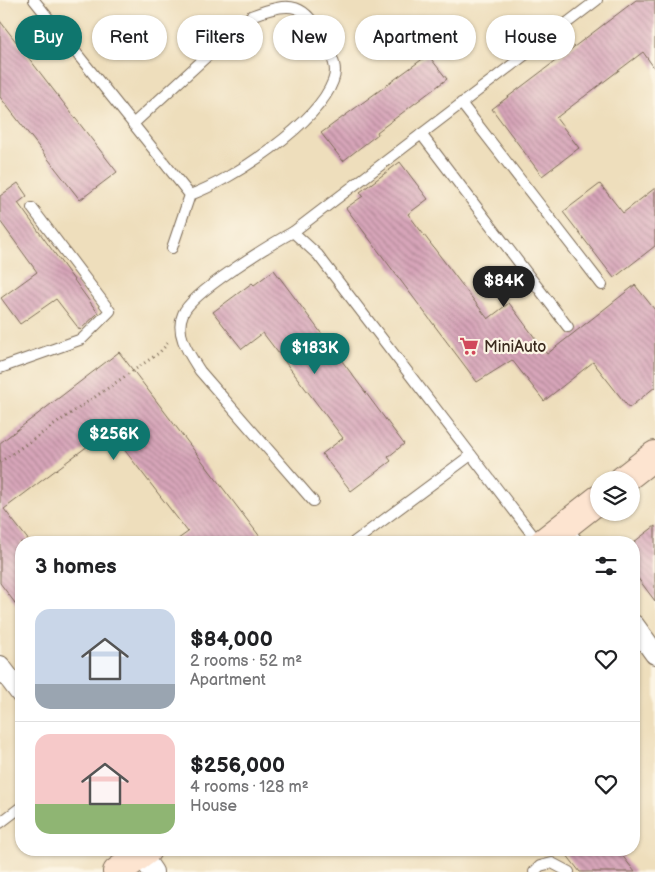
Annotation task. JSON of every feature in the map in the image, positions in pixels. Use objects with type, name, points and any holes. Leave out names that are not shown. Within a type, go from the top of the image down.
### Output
[{"type":"main road","points":[[635,471],[655,455]]},
{"type":"main road","points":[[561,536],[590,508]]},
{"type":"main road","points":[[116,872],[145,857]]},
{"type":"street","points":[[640,633],[655,654]]},
{"type":"street","points":[[0,666],[15,686]]},
{"type":"lane","points":[[34,0],[190,196]]},
{"type":"lane","points":[[313,500],[200,371],[188,352],[180,331],[182,314],[192,301],[259,251],[293,232],[597,0]]},
{"type":"lane","points":[[132,124],[251,16],[276,2],[288,2],[300,6],[311,16],[334,60],[333,80],[326,94],[297,129],[221,181],[190,196],[172,248]]},
{"type":"lane","points":[[461,103],[602,285]]},
{"type":"lane","points":[[421,134],[568,327]]},
{"type":"lane","points":[[0,368],[82,339],[110,311],[32,208]]},
{"type":"lane","points":[[293,232],[318,255],[533,536]]},
{"type":"lane","points":[[362,536],[471,455]]},
{"type":"lane","points":[[0,823],[15,812]]},
{"type":"lane","points":[[534,872],[540,866],[552,863],[569,872]]},
{"type":"path","points":[[0,462],[159,353],[180,331]]},
{"type":"building","points":[[636,0],[655,0],[655,69],[643,52],[556,118],[579,148],[542,176],[492,109],[557,60],[575,60],[575,46]]},
{"type":"building","points":[[0,21],[15,40],[15,60],[30,60],[117,172],[80,200],[0,97]]},
{"type":"building","points":[[421,60],[432,60],[447,79],[377,132],[378,134],[343,161],[321,133]]},
{"type":"building","points":[[400,162],[428,199],[408,214],[488,319],[509,303],[547,354],[635,285],[655,310],[655,387],[629,408],[593,362],[544,401],[512,360],[477,382],[346,208],[363,196],[360,192]]},
{"type":"building","points":[[18,183],[27,196],[18,203],[98,313],[80,330],[56,299],[20,324],[1,298],[37,272],[0,221],[0,196]]},
{"type":"building","points":[[600,184],[623,213],[655,188],[655,246],[614,278],[563,212]]},
{"type":"building","points":[[274,270],[404,444],[388,457],[391,461],[351,491],[322,454],[343,438],[263,333],[242,349],[213,312],[252,283],[254,285]]},
{"type":"building","points":[[119,352],[259,536],[182,536],[188,532],[109,430],[4,509],[25,536],[15,536],[15,603],[0,583],[0,443]]},
{"type":"building","points":[[655,526],[655,601],[640,581],[640,537]]},
{"type":"building","points":[[568,856],[623,856],[635,872],[580,872]]},
{"type":"place","name":"MiniAuto","points":[[469,346]]}]
